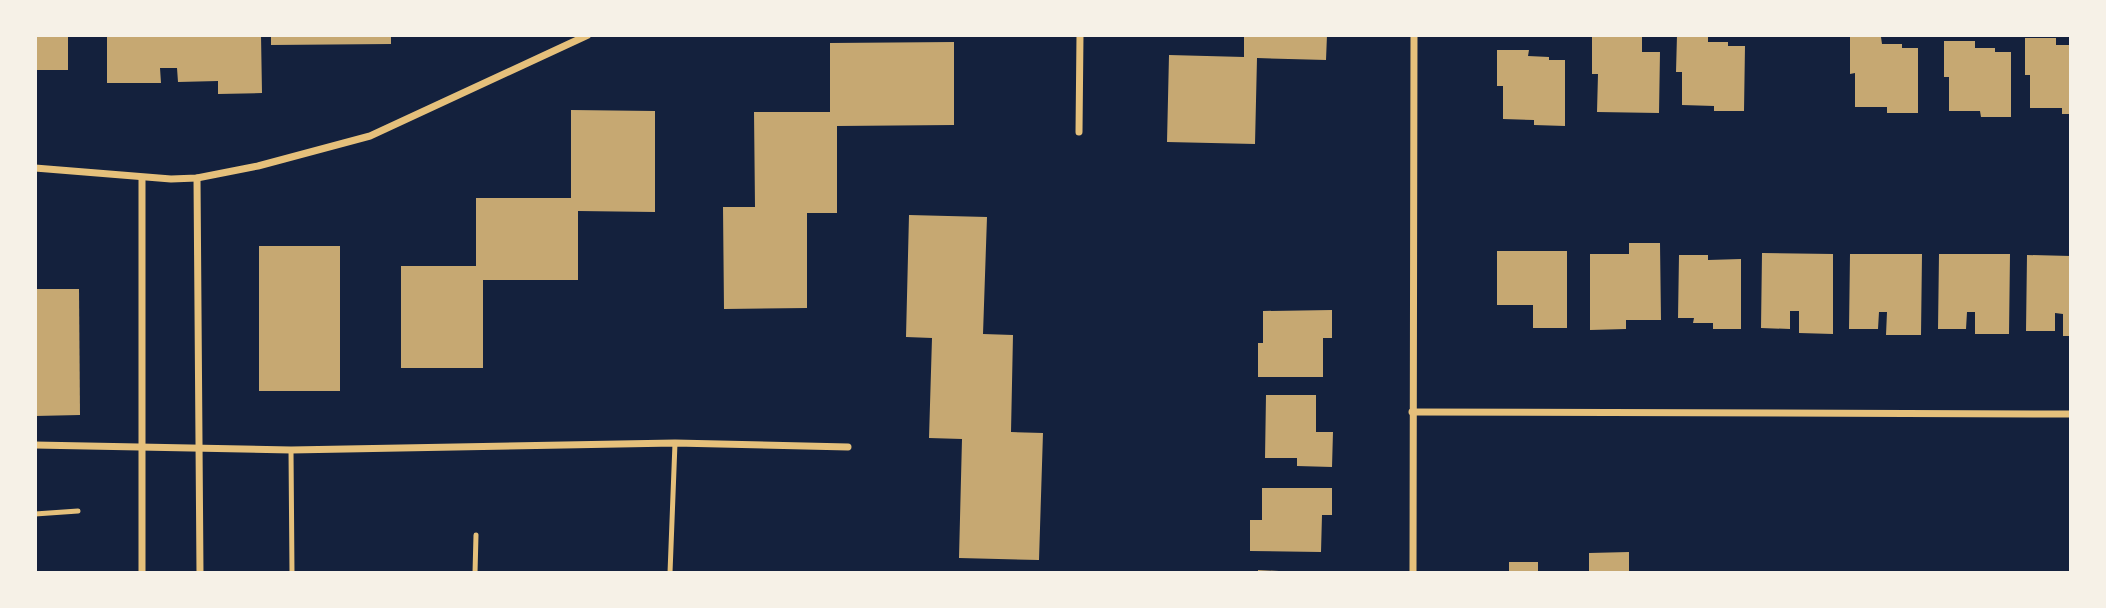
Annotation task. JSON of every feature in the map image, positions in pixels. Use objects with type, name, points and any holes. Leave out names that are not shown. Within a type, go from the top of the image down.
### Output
[{"type":"street","points":[[35,168],[142,178],[197,178],[258,166],[370,136],[589,35]]},
{"type":"street","points":[[1079,132],[1080,35]]},
{"type":"street","points":[[1413,573],[1414,35]]},
{"type":"street","points":[[142,178],[142,573]]},
{"type":"street","points":[[197,178],[200,573]]},
{"type":"street","points":[[1412,412],[2071,414]]},
{"type":"street","points":[[35,445],[291,450],[675,443],[848,447]]},
{"type":"lane","points":[[670,573],[675,443]]},
{"type":"lane","points":[[291,450],[292,573]]},
{"type":"lane","points":[[35,514],[78,511]]},
{"type":"lane","points":[[475,573],[476,536]]},
{"type":"building","points":[[35,35],[68,35],[68,70],[35,70]]},
{"type":"building","points":[[107,35],[261,35],[262,93],[218,94],[218,81],[178,82],[177,68],[160,68],[161,83],[107,83]]},
{"type":"building","points":[[271,35],[391,35],[391,44],[271,45]]},
{"type":"building","points":[[1244,35],[1327,35],[1326,60],[1257,58],[1255,144],[1167,142],[1169,55],[1244,57]]},
{"type":"building","points":[[1592,35],[1642,35],[1642,52],[1660,52],[1659,113],[1597,112],[1598,74],[1592,74]]},
{"type":"building","points":[[1677,35],[1708,36],[1708,42],[1728,42],[1728,46],[1745,46],[1744,111],[1714,111],[1714,106],[1682,105],[1682,72],[1676,72]]},
{"type":"building","points":[[1850,37],[1881,37],[1882,44],[1902,44],[1902,48],[1918,48],[1918,113],[1887,113],[1887,107],[1855,107],[1855,73],[1850,74]]},
{"type":"building","points":[[2025,38],[2056,38],[2056,45],[2071,45],[2071,114],[2062,114],[2062,108],[2030,108],[2030,75],[2025,75]]},
{"type":"building","points":[[1944,41],[1975,41],[1975,48],[1995,48],[1995,52],[2011,52],[2011,117],[1981,117],[1980,111],[1949,111],[1949,77],[1944,77]]},
{"type":"building","points":[[954,42],[954,125],[837,126],[837,213],[807,213],[807,308],[724,309],[723,207],[755,207],[754,112],[830,112],[830,43]]},
{"type":"building","points":[[1497,50],[1529,50],[1528,56],[1565,60],[1565,126],[1534,125],[1534,120],[1503,119],[1503,86],[1497,86]]},
{"type":"building","points":[[571,110],[655,111],[655,212],[578,211],[578,280],[483,280],[483,368],[401,368],[401,266],[476,266],[476,198],[571,198]]},
{"type":"building","points":[[909,215],[987,217],[983,334],[1013,335],[1011,432],[1043,433],[1039,560],[959,558],[962,439],[929,438],[932,338],[906,337]]},
{"type":"building","points":[[1629,243],[1660,243],[1661,320],[1626,320],[1626,329],[1590,330],[1590,254],[1629,254]]},
{"type":"building","points":[[259,246],[340,246],[340,391],[259,391]]},
{"type":"building","points":[[1497,251],[1567,251],[1567,328],[1533,328],[1533,305],[1497,305]]},
{"type":"building","points":[[1762,253],[1833,254],[1833,334],[1799,333],[1799,311],[1790,311],[1790,329],[1761,328]]},
{"type":"building","points":[[1850,254],[1922,254],[1921,335],[1886,335],[1887,312],[1879,312],[1878,329],[1849,329]]},
{"type":"building","points":[[1939,254],[2010,254],[2009,334],[1975,334],[1975,312],[1967,312],[1966,329],[1938,329]]},
{"type":"building","points":[[1679,255],[1708,255],[1708,260],[1741,259],[1741,329],[1713,329],[1713,323],[1693,323],[1694,318],[1678,318]]},
{"type":"building","points":[[2027,255],[2071,256],[2071,336],[2063,336],[2063,314],[2055,313],[2055,331],[2026,331]]},
{"type":"building","points":[[35,289],[79,289],[80,415],[35,416]]},
{"type":"building","points":[[1332,310],[1332,338],[1323,338],[1323,377],[1258,377],[1258,343],[1263,343],[1263,311]]},
{"type":"building","points":[[1266,395],[1316,395],[1316,432],[1333,432],[1332,467],[1297,466],[1297,458],[1265,458]]},
{"type":"building","points":[[1262,488],[1332,488],[1332,515],[1322,515],[1321,552],[1250,551],[1250,520],[1262,520]]},
{"type":"building","points":[[1629,552],[1629,573],[1589,573],[1589,553]]},
{"type":"building","points":[[1509,562],[1538,562],[1538,573],[1509,573]]},
{"type":"building","points":[[1258,570],[1279,571],[1279,573],[1258,573]]}]
